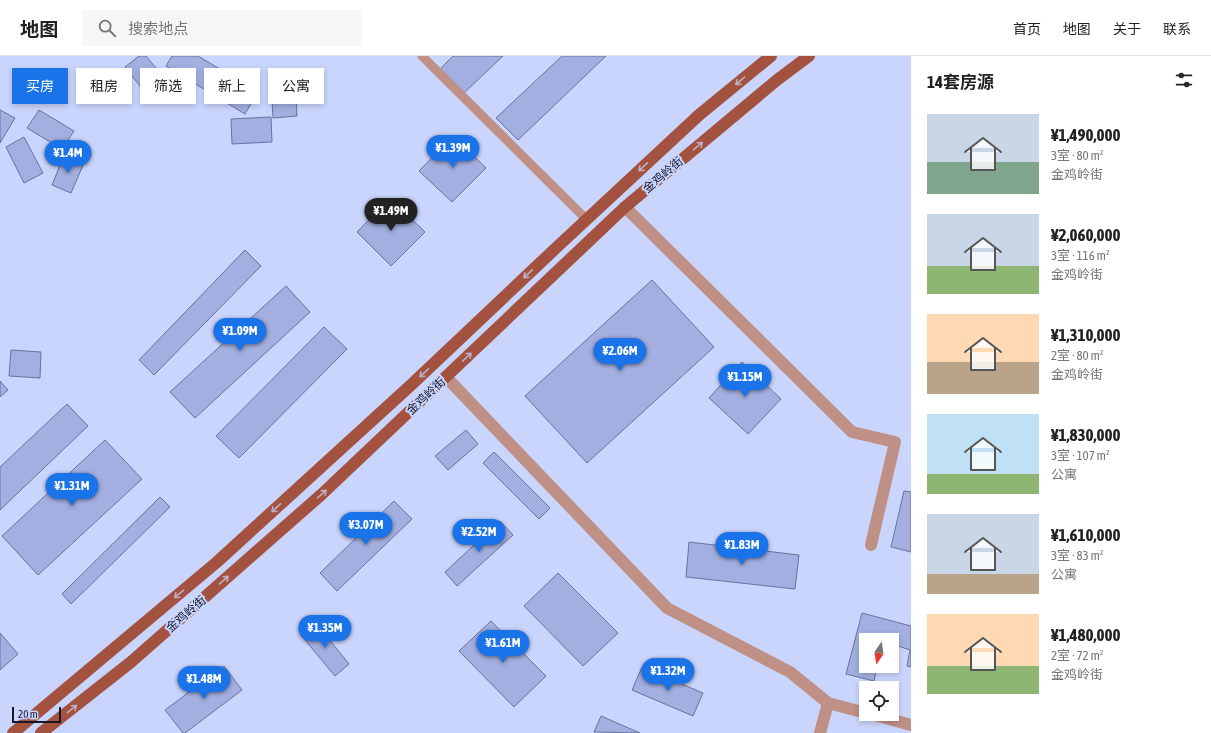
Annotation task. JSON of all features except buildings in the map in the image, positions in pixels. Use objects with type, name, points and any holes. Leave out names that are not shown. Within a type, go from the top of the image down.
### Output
[{"type":"main road","name":"金鸡岭街","points":[[13,733],[218,562],[699,115],[770,56]]},
{"type":"main road","name":"金鸡岭街","points":[[41,733],[131,662],[322,494],[625,207],[777,80],[809,56]]},
{"type":"street","points":[[625,207],[852,432],[895,442],[871,545]]},
{"type":"street","points":[[446,377],[667,608],[790,672],[828,703],[859,711]]},
{"type":"street","points":[[820,733],[828,703]]},
{"type":"street","points":[[896,721],[911,725]]},
{"type":"lane","points":[[422,56],[586,219]]}]
